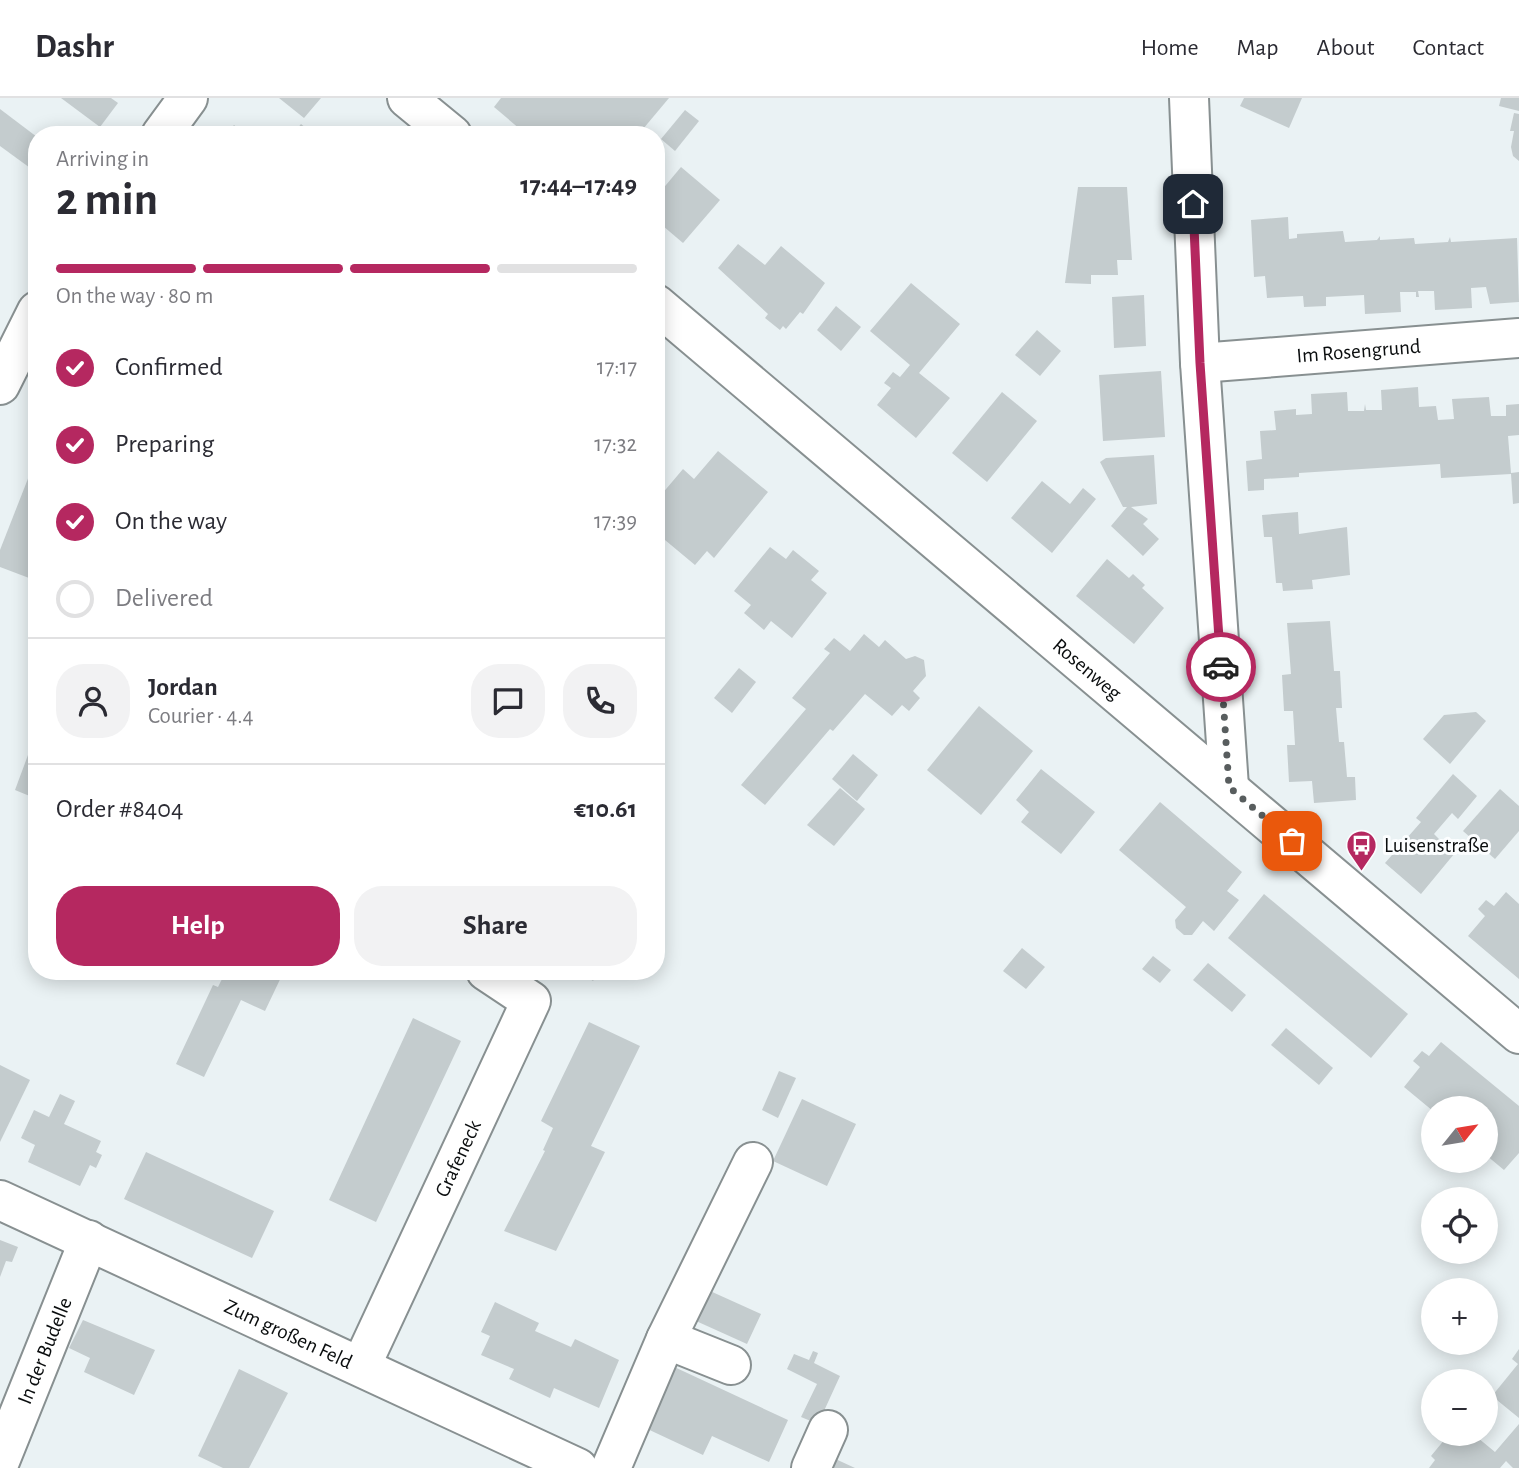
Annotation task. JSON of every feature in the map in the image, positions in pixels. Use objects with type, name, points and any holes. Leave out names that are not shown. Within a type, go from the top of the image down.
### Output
[{"type":"street","points":[[168,126],[188,98]]},
{"type":"street","points":[[407,98],[441,126]]},
{"type":"street","points":[[1189,98],[1200,363],[1229,787]]},
{"type":"street","name":"Rosenweg","points":[[665,312],[1519,1034]]},
{"type":"street","points":[[0,385],[28,329]]},
{"type":"street","name":"Im Rosengrund","points":[[1200,363],[1519,338]]},
{"type":"street","name":"Grafeneck","points":[[361,1366],[531,1001],[500,980]]},
{"type":"street","points":[[611,1468],[666,1339],[753,1162]]},
{"type":"street","name":"Zum großen Feld","points":[[0,1200],[578,1468]]},
{"type":"street","name":"In der Budelle","points":[[0,1461],[89,1240]]},
{"type":"street","points":[[666,1339],[731,1365]]},
{"type":"street","points":[[811,1468],[828,1430]]},
{"type":"building","points":[[61,98],[111,98],[118,103],[99,126]]},
{"type":"building","points":[[279,98],[321,98],[304,118]]},
{"type":"building","points":[[501,98],[669,98],[646,126],[516,126],[494,107]]},
{"type":"building","points":[[1244,98],[1302,98],[1289,128],[1240,106]]},
{"type":"building","points":[[1501,98],[1519,98],[1519,111],[1499,106]]},
{"type":"building","points":[[0,109],[28,130],[28,166],[0,146]]},
{"type":"building","points":[[685,110],[699,121],[675,151],[665,142],[665,134]]},
{"type":"building","points":[[1514,113],[1519,114],[1519,161],[1513,156],[1511,147],[1514,131],[1510,131]]},
{"type":"building","points":[[681,167],[720,200],[683,243],[665,228],[665,186]]},
{"type":"building","points":[[1078,187],[1127,187],[1132,260],[1117,260],[1118,275],[1091,275],[1091,284],[1065,283]]},
{"type":"building","points":[[1288,217],[1289,239],[1297,238],[1297,234],[1343,231],[1345,242],[1377,240],[1380,236],[1380,240],[1414,238],[1415,244],[1448,242],[1450,237],[1451,242],[1517,238],[1519,302],[1490,304],[1486,287],[1471,288],[1472,308],[1435,310],[1434,291],[1418,291],[1419,297],[1416,297],[1416,292],[1400,292],[1401,312],[1365,314],[1364,295],[1326,297],[1326,306],[1304,307],[1303,296],[1267,298],[1265,276],[1254,277],[1251,220]]},
{"type":"building","points":[[738,244],[765,265],[781,246],[825,283],[803,314],[800,312],[786,329],[783,326],[780,330],[765,318],[768,314],[718,268]]},
{"type":"building","points":[[911,283],[960,324],[919,373],[950,398],[916,438],[877,405],[891,388],[884,383],[893,372],[900,377],[910,365],[870,331]]},
{"type":"building","points":[[1144,295],[1146,346],[1114,348],[1112,297]]},
{"type":"building","points":[[836,306],[861,327],[841,351],[817,330]]},
{"type":"building","points":[[1037,330],[1061,351],[1040,376],[1015,355]]},
{"type":"building","points":[[1161,371],[1165,437],[1103,441],[1099,375]]},
{"type":"building","points":[[1418,387],[1419,407],[1436,406],[1438,420],[1454,419],[1452,399],[1489,397],[1491,416],[1506,416],[1506,405],[1519,404],[1519,435],[1508,436],[1511,473],[1519,472],[1519,503],[1513,504],[1511,474],[1441,478],[1440,464],[1299,473],[1299,477],[1264,479],[1264,490],[1248,491],[1246,461],[1262,459],[1260,431],[1276,430],[1274,411],[1296,409],[1296,415],[1312,414],[1311,394],[1347,392],[1348,411],[1364,411],[1365,404],[1366,410],[1382,410],[1381,390]]},
{"type":"building","points":[[1002,392],[1037,421],[987,482],[952,453]]},
{"type":"building","points":[[718,451],[768,492],[714,558],[707,551],[695,565],[665,540],[665,490],[683,469],[694,479]]},
{"type":"building","points":[[1154,455],[1157,504],[1131,507],[1148,519],[1143,524],[1159,539],[1143,556],[1111,526],[1127,507],[1123,507],[1100,462],[1106,458]]},
{"type":"building","points":[[28,479],[28,578],[0,567],[0,550]]},
{"type":"building","points":[[1042,481],[1070,504],[1083,488],[1096,499],[1052,553],[1011,518]]},
{"type":"building","points":[[1298,512],[1299,534],[1347,527],[1350,575],[1312,580],[1313,589],[1283,591],[1282,583],[1276,583],[1272,537],[1264,537],[1262,515]]},
{"type":"building","points":[[770,547],[786,559],[793,550],[819,571],[811,580],[827,593],[792,638],[771,621],[764,630],[744,613],[751,605],[734,591]]},
{"type":"building","points":[[1107,559],[1129,578],[1133,574],[1145,585],[1142,588],[1164,608],[1134,644],[1076,596]]},
{"type":"building","points":[[1330,621],[1334,671],[1340,671],[1342,708],[1336,708],[1339,742],[1344,742],[1347,777],[1355,777],[1356,800],[1314,803],[1312,781],[1289,782],[1287,745],[1295,745],[1293,711],[1284,711],[1282,675],[1291,674],[1287,623]]},
{"type":"building","points":[[864,634],[879,647],[885,640],[906,659],[915,656],[924,660],[926,676],[913,691],[920,698],[909,711],[902,705],[892,716],[865,694],[833,731],[830,729],[765,805],[741,785],[806,709],[792,698],[830,653],[824,649],[834,638],[850,651]]},
{"type":"building","points":[[739,668],[756,682],[732,713],[714,698]]},
{"type":"building","points":[[979,706],[1033,751],[981,815],[927,770]]},
{"type":"building","points":[[1476,712],[1486,721],[1450,764],[1423,739],[1444,715]]},
{"type":"building","points":[[853,754],[878,775],[857,801],[832,779]]},
{"type":"building","points":[[28,755],[28,795],[15,790]]},
{"type":"building","points":[[1041,769],[1095,812],[1061,854],[1021,822],[1029,812],[1016,800]]},
{"type":"building","points":[[1453,774],[1477,796],[1458,819],[1452,813],[1434,834],[1447,847],[1452,841],[1459,848],[1421,894],[1385,863],[1421,822],[1416,818]]},
{"type":"building","points":[[840,788],[865,809],[834,846],[807,825]]},
{"type":"building","points":[[1500,789],[1519,806],[1519,831],[1495,859],[1463,831]]},
{"type":"building","points":[[1160,802],[1242,872],[1227,891],[1239,900],[1214,931],[1203,921],[1192,935],[1184,935],[1176,928],[1175,920],[1186,907],[1119,850]]},
{"type":"building","points":[[1506,892],[1519,904],[1519,979],[1468,936],[1485,916],[1478,909],[1486,900],[1494,906]]},
{"type":"building","points":[[1264,894],[1408,1014],[1371,1058],[1228,938]]},
{"type":"building","points":[[1022,948],[1045,967],[1026,989],[1003,971]]},
{"type":"building","points":[[1153,956],[1171,970],[1160,983],[1142,969]]},
{"type":"building","points":[[1208,963],[1246,995],[1232,1012],[1193,980]]},
{"type":"building","points":[[222,980],[280,980],[265,1011],[241,1000],[204,1077],[176,1064],[213,985],[218,987]]},
{"type":"building","points":[[413,1018],[461,1041],[376,1222],[329,1200]]},
{"type":"building","points":[[589,1022],[640,1046],[591,1146],[605,1152],[556,1251],[504,1231],[545,1151],[543,1150],[553,1128],[541,1121]]},
{"type":"building","points":[[1286,1028],[1333,1068],[1319,1085],[1271,1045]]},
{"type":"building","points":[[1441,1042],[1519,1106],[1519,1153],[1504,1170],[1498,1165],[1498,1096],[1421,1096],[1421,1101],[1404,1087],[1420,1067],[1413,1061],[1422,1051],[1429,1056]]},
{"type":"building","points":[[0,1065],[30,1080],[0,1142]]},
{"type":"building","points":[[779,1071],[796,1078],[778,1118],[762,1110]]},
{"type":"building","points":[[60,1094],[75,1101],[64,1124],[101,1141],[96,1152],[102,1155],[96,1168],[90,1165],[80,1186],[28,1162],[35,1145],[21,1138],[34,1110],[49,1117]]},
{"type":"building","points":[[802,1099],[856,1124],[827,1186],[773,1161]]},
{"type":"building","points":[[146,1152],[274,1211],[252,1258],[124,1199]]},
{"type":"building","points":[[0,1240],[18,1247],[12,1262],[6,1261],[0,1277]]},
{"type":"building","points":[[699,1286],[761,1314],[747,1344],[685,1316]]},
{"type":"building","points":[[495,1302],[539,1323],[535,1331],[571,1347],[575,1339],[619,1360],[599,1408],[554,1388],[550,1398],[509,1379],[514,1369],[481,1355],[490,1336],[481,1332]]},
{"type":"building","points":[[83,1320],[155,1350],[134,1395],[84,1372],[90,1358],[69,1348]]},
{"type":"building","points":[[1519,1349],[1519,1418],[1498,1401],[1498,1389],[1518,1364],[1512,1359]]},
{"type":"building","points":[[813,1351],[818,1353],[814,1363],[840,1376],[818,1424],[801,1417],[817,1384],[787,1369],[794,1354],[809,1360]]},
{"type":"building","points":[[670,1365],[788,1420],[769,1462],[712,1436],[703,1455],[641,1426]]},
{"type":"building","points":[[239,1369],[288,1393],[249,1468],[223,1468],[198,1456]]},
{"type":"building","points":[[1519,1424],[1519,1468],[1513,1468],[1506,1461],[1500,1468],[1429,1468],[1435,1460],[1431,1456],[1439,1446],[1488,1446],[1495,1452]]},
{"type":"building","points":[[829,1456],[855,1468],[823,1468]]},
{"type":"way so far","points":[[1221,667],[1229,787],[1292,841]]},
{"type":"place","name":"Luisenstraße","points":[[1361,872]]},
{"type":"route","points":[[1193,204],[1200,363],[1221,667]]}]
